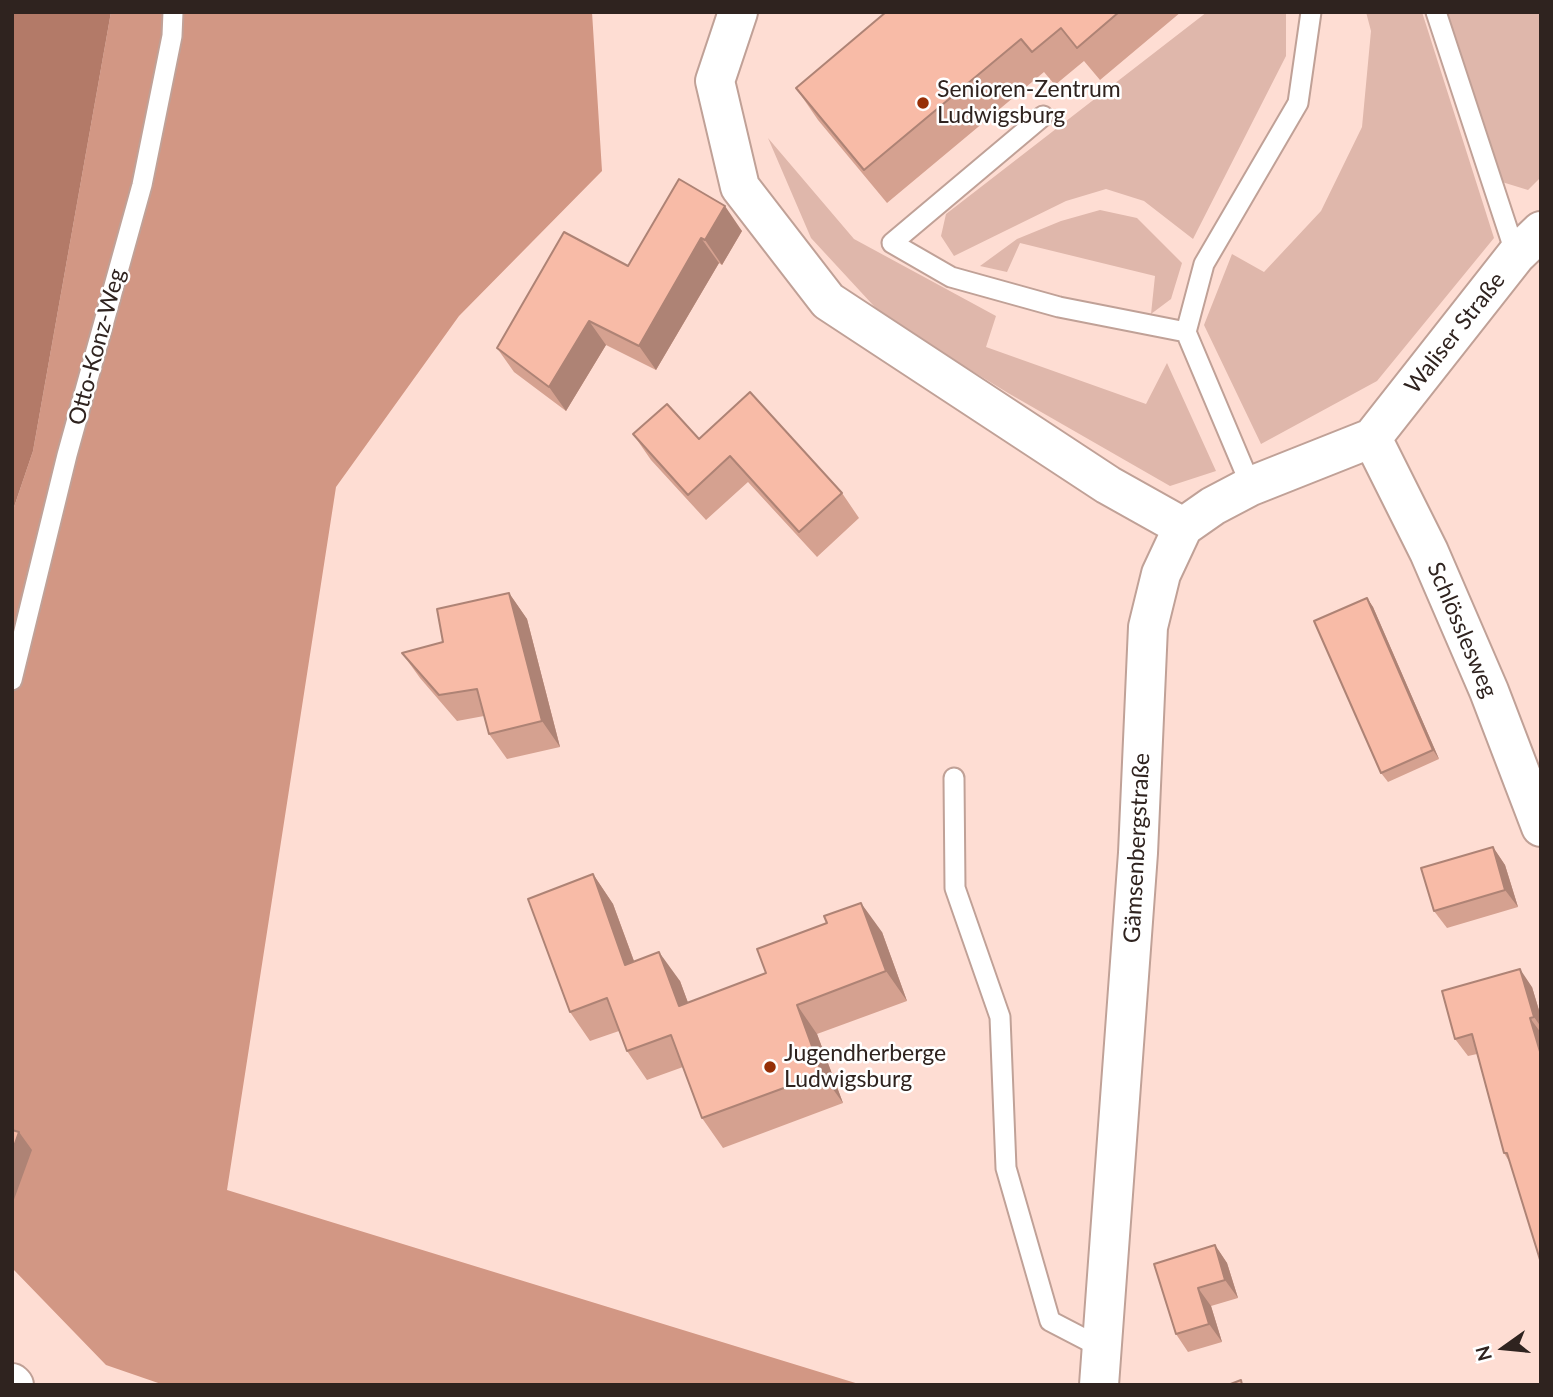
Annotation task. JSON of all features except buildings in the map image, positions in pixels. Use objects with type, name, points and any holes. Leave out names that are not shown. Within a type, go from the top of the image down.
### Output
[{"type":"street","points":[[738,12],[715,81],[740,187],[828,301],[1108,485],[1183,527]]},
{"type":"street","name":"Waliser Straße","points":[[1372,438],[1528,243]]},
{"type":"street","name":"Gämsenbergstraße","points":[[1100,1367],[1138,853],[1148,627],[1161,574],[1183,527],[1213,506],[1251,486],[1372,438]]},
{"type":"street","name":"Schlösslesweg","points":[[1372,438],[1434,565],[1489,691],[1541,827]]},
{"type":"lane","name":"Otto-Konz-Weg","points":[[12,680],[67,454],[142,185],[173,36],[173,12]]},
{"type":"lane","points":[[1251,486],[1186,332],[1204,264],[1298,103],[1311,12]]},
{"type":"lane","points":[[1436,12],[1528,243]]},
{"type":"lane","points":[[1043,116],[892,243],[951,277],[1059,307],[1186,332]]},
{"type":"lane","points":[[954,778],[955,888],[1000,1017],[1006,1168],[1050,1321],[1100,1367]]},
{"type":"shaded area","points":[[12,12],[111,12],[33,451],[12,513]]},
{"type":"shaded area","points":[[111,12],[592,12],[602,171],[459,316],[336,487],[227,1190],[862,1385],[164,1385],[106,1365],[12,1268],[12,513],[33,451]]},
{"type":"shaded area","points":[[1207,12],[1286,12],[1286,56],[1193,239],[1144,201],[1106,189],[1066,201],[954,256],[941,236],[946,214]]},
{"type":"shaded area","points":[[1366,12],[1422,12],[1494,238],[1377,381],[1261,444],[1204,325],[1232,254],[1264,272],[1321,211],[1362,127],[1371,31]]},
{"type":"shaded area","points":[[1446,12],[1541,12],[1541,177],[1528,190],[1502,182]]},
{"type":"shaded area","points":[[768,138],[854,239],[996,316],[986,347],[1146,404],[1167,363],[1216,471],[1170,486],[1008,393],[884,317],[811,238]]},
{"type":"shaded area","points":[[1100,210],[1137,218],[1182,263],[1171,299],[1151,314],[1155,276],[1020,243],[1007,272],[980,266],[1017,239],[1061,221]]},
{"type":"place","name":"Senioren-Zentrum Ludwigsburg","points":[[923,103]]},
{"type":"place","name":"Jugendherberge Ludwigsburg","points":[[770,1067]]}]
